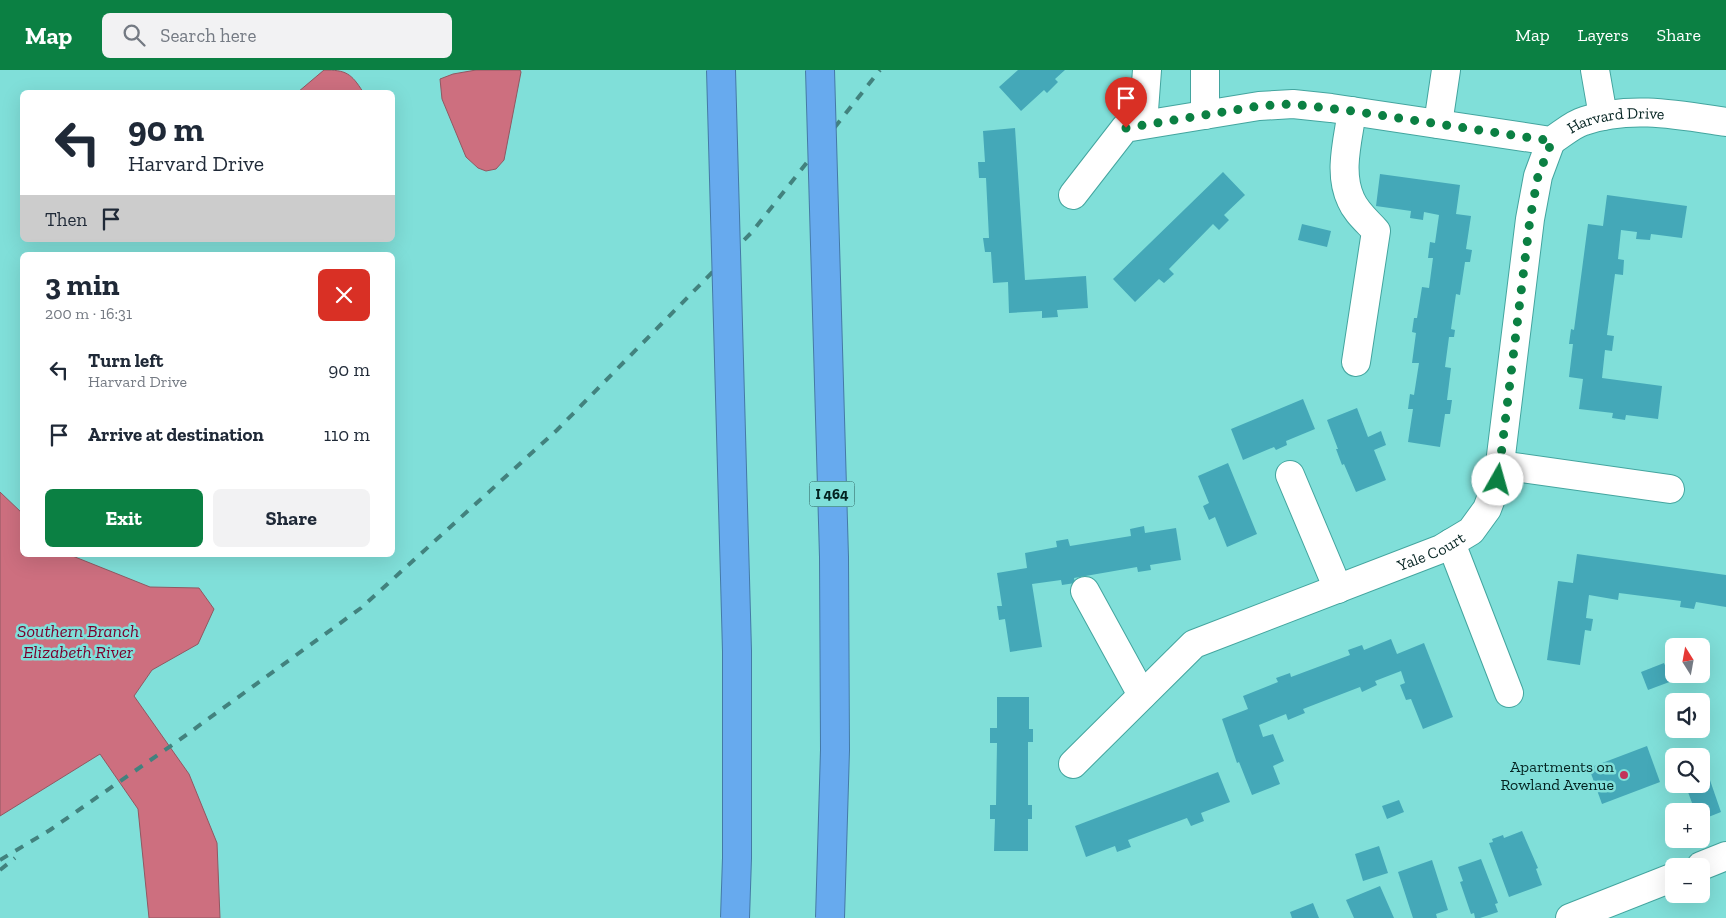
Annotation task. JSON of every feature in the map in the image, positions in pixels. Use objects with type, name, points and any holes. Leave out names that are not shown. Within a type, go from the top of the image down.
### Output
[{"type":"highway","points":[[721,70],[737,651],[735,918]]},
{"type":"highway","name":"I 464","points":[[820,70],[834,566],[834,750],[830,918]]},
{"type":"street","points":[[1073,195],[1134,126],[1147,70]]},
{"type":"street","points":[[1205,70],[1205,115]]},
{"type":"street","points":[[1438,124],[1446,70]]},
{"type":"street","points":[[1595,70],[1603,116]]},
{"type":"street","name":"Harvard Drive","points":[[1134,126],[1259,106],[1292,104],[1352,111],[1552,141],[1582,121],[1618,112],[1663,113],[1726,122]]},
{"type":"street","points":[[1352,111],[1345,160],[1345,183],[1351,201],[1376,231],[1356,362]]},
{"type":"street","name":"Yale Court","points":[[1072,764],[1194,644],[1441,549],[1471,531],[1487,510],[1498,480],[1532,210],[1538,176],[1552,141]]},
{"type":"street","points":[[1500,465],[1670,489]]},
{"type":"street","points":[[1290,475],[1338,589]]},
{"type":"street","points":[[1451,543],[1509,693]]},
{"type":"street","points":[[1085,591],[1142,695]]},
{"type":"street","points":[[1710,862],[1726,856]]},
{"type":"street","points":[[1570,918],[1665,881]]},
{"type":"water","points":[[324,70],[347,74],[362,90],[300,90]]},
{"type":"water","points":[[476,70],[520,70],[521,72],[504,160],[496,169],[486,171],[478,168],[466,157],[442,99],[440,79],[453,74]]},
{"type":"water","name":"Southern Branch Elizabeth River","points":[[0,492],[20,511],[20,557],[75,557],[150,587],[199,588],[214,609],[198,644],[152,670],[134,696],[189,774],[217,843],[220,918],[149,918],[138,809],[100,754],[0,816]]},
{"type":"building","points":[[1018,70],[1065,70],[1055,79],[1058,82],[1047,93],[1044,90],[1021,111],[999,87]]},
{"type":"building","points":[[1015,128],[1025,280],[1086,276],[1088,308],[1057,310],[1058,317],[1042,318],[1042,311],[1009,313],[1008,282],[993,283],[991,252],[985,252],[983,238],[989,238],[986,178],[979,178],[978,162],[985,162],[983,131]]},
{"type":"building","points":[[1223,172],[1245,195],[1224,215],[1229,220],[1219,230],[1213,224],[1169,269],[1174,274],[1164,283],[1159,279],[1135,302],[1113,279]]},
{"type":"building","points":[[1380,174],[1460,185],[1456,214],[1471,216],[1466,249],[1472,250],[1470,262],[1465,262],[1460,295],[1456,294],[1451,329],[1455,330],[1454,337],[1449,337],[1445,367],[1451,368],[1447,400],[1452,400],[1450,414],[1445,414],[1440,447],[1408,442],[1413,409],[1408,409],[1410,394],[1414,395],[1419,363],[1412,363],[1416,333],[1412,332],[1414,318],[1417,318],[1422,287],[1429,288],[1433,258],[1428,258],[1430,242],[1435,243],[1439,215],[1424,212],[1423,220],[1410,218],[1411,211],[1376,206]]},
{"type":"building","points":[[1607,195],[1687,206],[1682,238],[1651,234],[1650,240],[1636,239],[1637,232],[1621,230],[1618,259],[1624,260],[1623,275],[1615,274],[1607,335],[1614,336],[1612,351],[1605,350],[1602,378],[1662,386],[1658,419],[1626,415],[1625,420],[1612,418],[1613,413],[1579,409],[1583,379],[1569,377],[1573,344],[1569,344],[1571,329],[1574,330],[1588,224],[1603,226]]},
{"type":"building","points":[[1302,224],[1331,231],[1327,247],[1298,240]]},
{"type":"building","points":[[1303,399],[1315,429],[1286,441],[1287,445],[1276,450],[1274,447],[1243,460],[1231,429]]},
{"type":"building","points":[[1357,408],[1368,437],[1381,431],[1386,445],[1374,450],[1386,480],[1356,492],[1344,464],[1342,465],[1327,420]]},
{"type":"building","points":[[1228,463],[1257,534],[1227,547],[1215,517],[1209,520],[1203,506],[1209,503],[1198,476]]},
{"type":"building","points":[[1144,526],[1145,533],[1176,528],[1181,560],[1150,565],[1151,570],[1138,572],[1137,567],[1074,578],[1075,583],[1062,585],[1061,580],[1032,584],[1042,647],[1010,652],[1005,619],[999,620],[997,606],[1002,606],[997,573],[1027,568],[1025,553],[1057,547],[1056,541],[1068,539],[1070,546],[1131,536],[1130,529]]},
{"type":"building","points":[[1577,554],[1726,575],[1726,607],[1696,602],[1694,609],[1680,607],[1681,601],[1619,593],[1618,600],[1589,595],[1586,618],[1593,619],[1591,631],[1585,630],[1580,665],[1547,660],[1558,581],[1573,583]]},
{"type":"building","points":[[1391,639],[1397,654],[1424,643],[1453,717],[1423,729],[1411,699],[1406,700],[1400,685],[1405,683],[1401,671],[1375,681],[1377,685],[1362,692],[1360,687],[1303,709],[1305,713],[1288,720],[1286,714],[1259,725],[1263,737],[1273,734],[1284,761],[1273,766],[1280,784],[1252,795],[1239,762],[1237,763],[1222,719],[1248,709],[1243,696],[1278,682],[1276,678],[1290,673],[1291,677],[1350,655],[1348,650],[1362,645],[1364,650]]},
{"type":"building","points":[[1664,663],[1665,683],[1667,683],[1648,690],[1641,672]]},
{"type":"building","points":[[997,697],[1029,697],[1029,729],[1033,729],[1033,742],[1028,742],[1028,805],[1032,805],[1032,819],[1028,819],[1028,851],[994,851],[995,819],[990,819],[990,805],[996,805],[997,743],[990,743],[990,728],[997,728]]},
{"type":"building","name":"Apartments on Rowland Avenue","points":[[1647,746],[1660,782],[1602,804],[1589,768]]},
{"type":"building","points":[[1218,772],[1230,802],[1201,813],[1204,821],[1191,826],[1187,818],[1128,840],[1131,847],[1117,852],[1115,846],[1086,857],[1075,826]]},
{"type":"building","points":[[1710,780],[1721,812],[1710,816],[1710,803],[1692,803],[1688,793],[1710,793]]},
{"type":"building","points":[[1399,800],[1404,812],[1387,819],[1382,806]]},
{"type":"building","points":[[1522,831],[1538,868],[1536,869],[1542,885],[1509,897],[1489,843],[1493,842],[1492,839],[1503,835],[1504,838]]},
{"type":"building","points":[[1379,846],[1388,873],[1363,881],[1355,854]]},
{"type":"building","points":[[1481,859],[1498,903],[1495,904],[1498,912],[1475,918],[1474,913],[1471,914],[1460,882],[1463,881],[1458,867]]},
{"type":"building","points":[[1432,860],[1448,910],[1436,914],[1437,918],[1413,918],[1398,872]]},
{"type":"building","points":[[1380,886],[1394,918],[1354,918],[1346,900]]},
{"type":"building","points":[[1313,903],[1319,918],[1292,918],[1290,912]]},
{"type":"railway","points":[[0,860],[50,830],[175,743],[361,608],[557,430],[752,232],[880,70]]},
{"type":"railway","points":[[0,870],[15,858]]},
{"type":"place","name":"Apartments on Rowland Avenue","points":[[1624,775]]},
{"type":"route","points":[[1126,128],[1259,106],[1292,104],[1331,108],[1552,141],[1545,154],[1538,176],[1530,219],[1498,480]]}]
